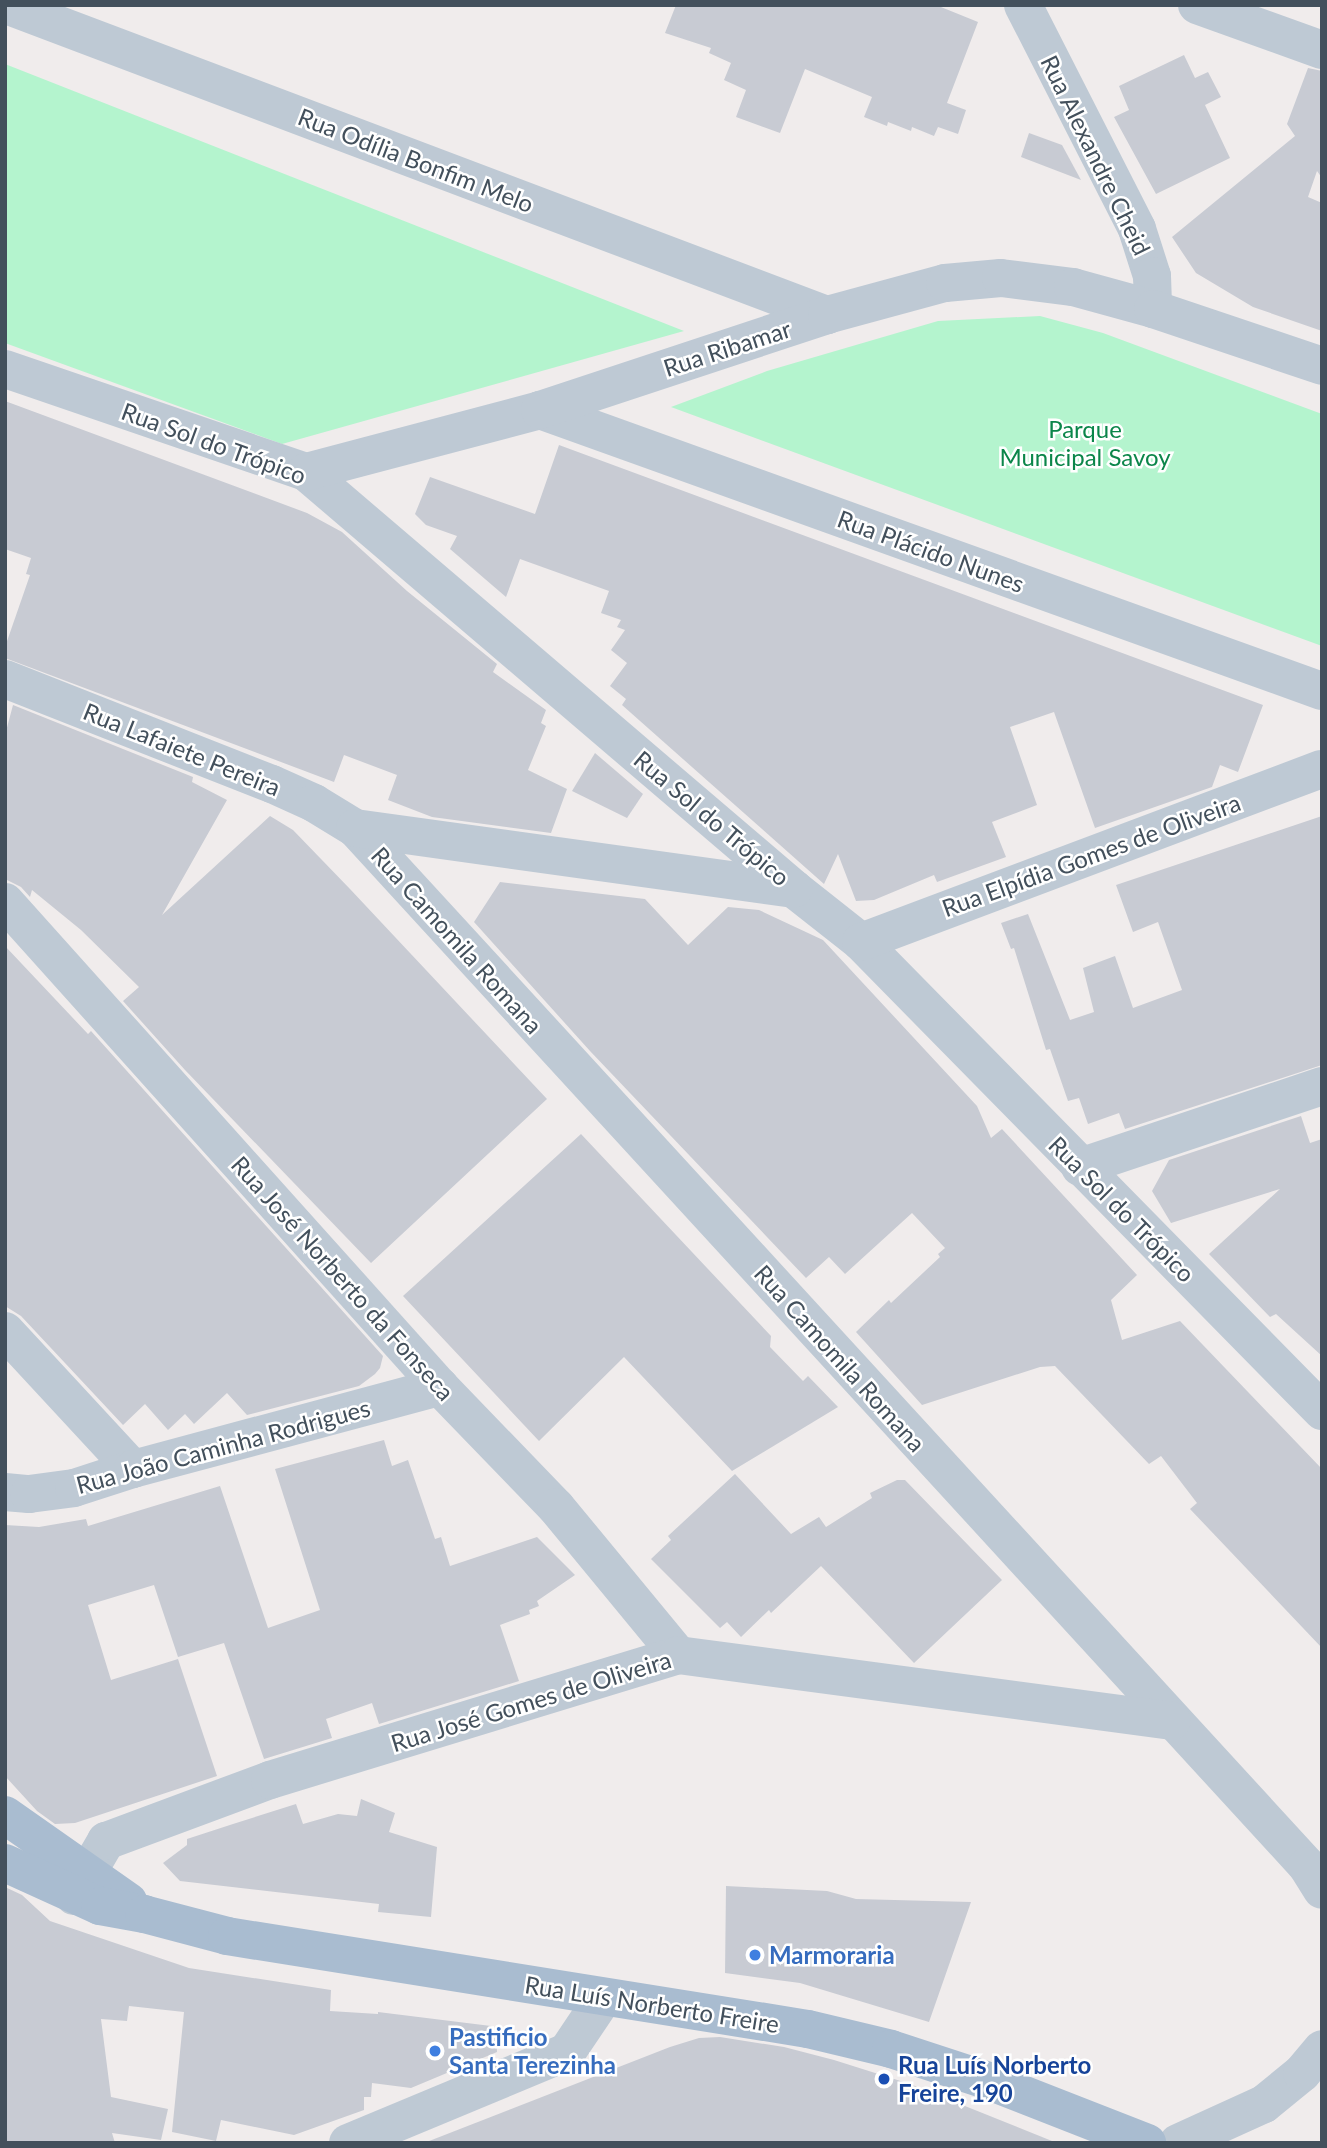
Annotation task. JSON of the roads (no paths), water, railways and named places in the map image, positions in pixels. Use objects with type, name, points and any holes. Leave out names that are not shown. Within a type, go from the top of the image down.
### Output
[{"type":"main road","points":[[12,1829],[81,1884]]},
{"type":"main road","points":[[5,1863],[81,1884]]},
{"type":"main road","name":"Rua Luís Norberto Freire","points":[[81,1884],[144,1914],[227,1936],[808,2029],[891,2049],[989,2081],[1085,2129],[1147,2143]]},
{"type":"street","name":"Rua Odília Bonfim Melo","points":[[6,5],[827,315]]},
{"type":"street","points":[[1196,5],[1322,50]]},
{"type":"street","name":"Rua Alexandre Cheid","points":[[1019,7],[1137,229],[1152,276],[1153,309]]},
{"type":"street","name":"Rua Ribamar","points":[[306,472],[540,410],[827,315],[945,283],[1001,278],[1073,287],[1153,309],[1322,366]]},
{"type":"street","name":"Rua Sol do Trópico","points":[[5,369],[306,472],[794,889],[861,942],[1322,1411]]},
{"type":"street","name":"Rua Plácido Nunes","points":[[540,410],[1322,691]]},
{"type":"street","name":"Rua Lafaiete Pereira","points":[[5,679],[272,784],[314,803],[355,828]]},
{"type":"street","name":"Rua Elpídia Gomes de Oliveira","points":[[861,942],[1322,769]]},
{"type":"street","points":[[355,828],[794,889]]},
{"type":"street","name":"Rua Camomila Romana","points":[[355,828],[1307,1866],[1322,1890]]},
{"type":"street","name":"Rua José Norberto da Fonseca","points":[[5,902],[440,1387],[556,1507],[678,1655]]},
{"type":"street","points":[[1080,1167],[1322,1086]]},
{"type":"street","points":[[5,1331],[133,1469]]},
{"type":"street","name":"Rua João Caminha Rodrigues","points":[[5,1492],[29,1494],[74,1488],[133,1469],[440,1387]]},
{"type":"street","name":"Rua José Gomes de Oliveira","points":[[81,1884],[106,1841],[212,1801],[678,1655],[1172,1721]]},
{"type":"street","points":[[348,2143],[567,2052],[604,1997]]},
{"type":"street","points":[[1178,2143],[1264,2104],[1302,2073],[1322,2049]]},
{"type":"street","points":[[1242,2143],[1264,2104]]},
{"type":"place","name":"Marmoraria","points":[[755,1955]]},
{"type":"place","name":"Pastificio Santa Terezinha","points":[[435,2051]]},
{"type":"place","name":"Rua Luís Norberto Freire, 190","points":[[884,2079]]},
{"type":"park label","name":"Parque Municipal Savoy","points":[[1085,443]]}]
